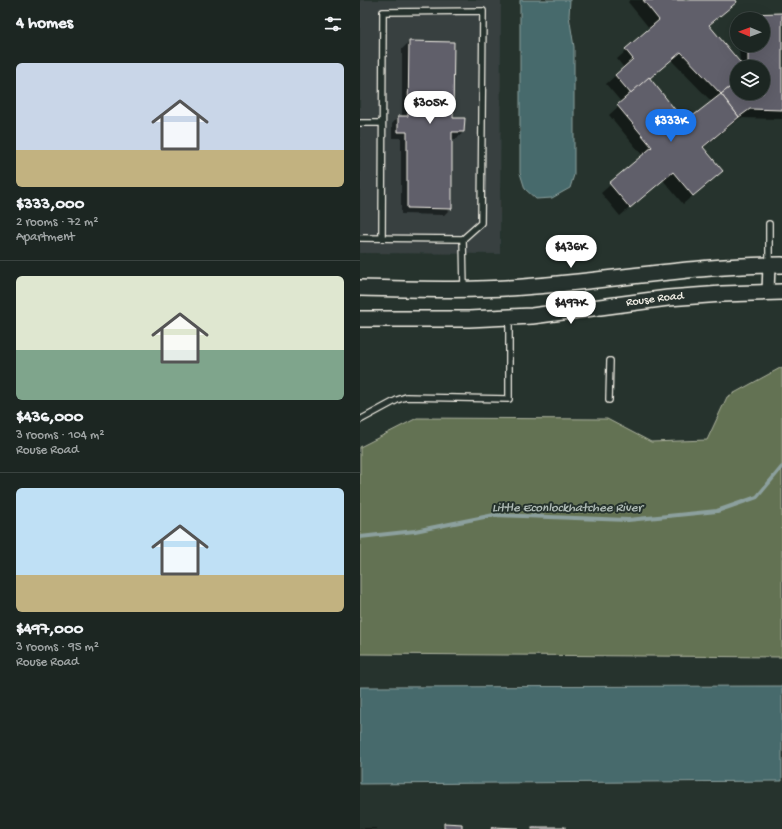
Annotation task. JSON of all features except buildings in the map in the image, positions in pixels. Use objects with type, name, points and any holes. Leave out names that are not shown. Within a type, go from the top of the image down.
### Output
[{"type":"street","points":[[360,288],[464,289],[522,287],[593,281],[690,269],[775,266],[775,292]]},
{"type":"street","name":"Rouse Road","points":[[360,319],[469,319],[532,316],[668,298],[775,292]]},
{"type":"lane","points":[[360,238],[463,239],[481,223],[483,11],[383,12],[382,238]]},
{"type":"lane","points":[[360,123],[382,123]]},
{"type":"lane","points":[[769,224],[775,266]]},
{"type":"lane","points":[[463,239],[464,289]]},
{"type":"lane","points":[[360,420],[397,400],[406,397],[509,399],[509,317]]},
{"type":"lane","points":[[609,400],[610,361]]},
{"type":"shaded area","points":[[360,0],[501,0],[500,254],[360,253]]},
{"type":"green space","points":[[782,367],[782,657],[360,654],[360,447],[417,418],[607,419],[651,442],[707,440],[727,397]]},
{"type":"water","points":[[520,0],[570,0],[569,16],[574,47],[574,175],[570,188],[552,198],[536,199],[525,189],[520,173]]},
{"type":"water","points":[[782,686],[782,781],[360,784],[360,687]]},
{"type":"waterway","name":"Little Econlockhatchee River","points":[[360,537],[415,531],[494,515],[628,520],[717,511],[757,497],[782,467]]}]
